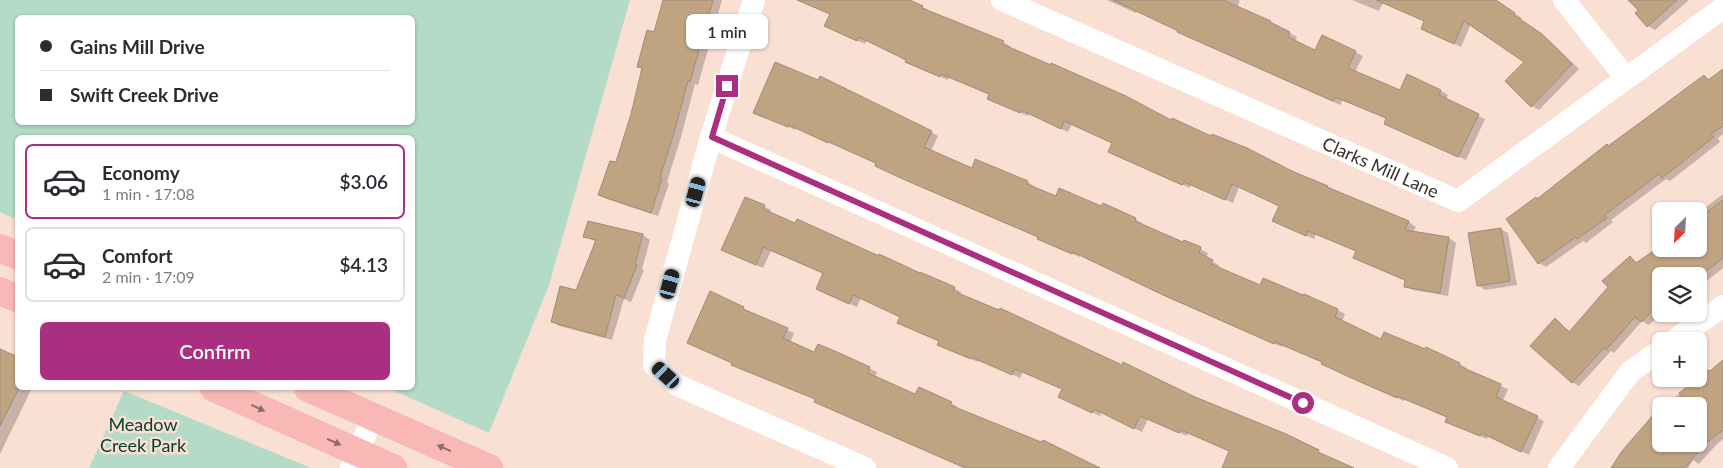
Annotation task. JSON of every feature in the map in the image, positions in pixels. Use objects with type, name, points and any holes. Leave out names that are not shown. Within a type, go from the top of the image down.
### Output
[{"type":"main road","points":[[0,248],[15,255]]},
{"type":"main road","points":[[0,265],[6,263],[15,265]]},
{"type":"main road","points":[[0,291],[15,298]]},
{"type":"main road","points":[[218,390],[354,460],[393,468]]},
{"type":"main road","points":[[312,390],[489,468]]},
{"type":"street","points":[[754,0],[712,137],[655,340],[654,365],[677,385],[865,468]]},
{"type":"street","name":"Clarks Mill Lane","points":[[1002,0],[1458,201],[1723,8]]},
{"type":"street","points":[[1564,0],[1626,78]]},
{"type":"street","points":[[712,137],[1447,468]]},
{"type":"street","points":[[1686,332],[1723,306]]},
{"type":"street","points":[[1558,468],[1630,372],[1652,356]]},
{"type":"street","points":[[354,460],[373,417]]},
{"type":"green space","points":[[0,0],[630,0],[549,285],[489,433],[392,390],[415,390],[415,135],[15,135],[15,219],[0,212]]},
{"type":"green space","name":"Meadow Creek Park","points":[[124,391],[311,468],[89,468]]},
{"type":"building","points":[[663,0],[713,0],[651,213],[598,195],[610,161],[616,162],[631,114],[642,68],[637,67],[647,30],[654,32]]},
{"type":"building","points":[[797,0],[910,0],[923,6],[922,8],[1004,41],[1002,44],[1126,96],[1171,120],[1172,118],[1211,136],[1212,134],[1247,148],[1327,187],[1409,221],[1405,230],[1449,237],[1440,293],[1404,287],[1405,280],[1353,258],[1356,251],[1308,231],[1306,236],[1272,221],[1279,206],[1232,184],[1225,200],[1184,182],[1182,185],[1108,152],[1112,143],[1064,121],[1061,129],[1021,110],[1020,113],[987,99],[989,94],[941,74],[940,77],[905,62],[906,60],[859,37],[857,41],[824,26],[830,14]]},
{"type":"building","points":[[1113,0],[1223,0],[1271,21],[1290,32],[1288,37],[1315,50],[1322,35],[1356,51],[1348,68],[1400,90],[1407,74],[1441,90],[1439,95],[1479,114],[1458,157],[1384,124],[1386,118],[1335,97],[1333,101],[1177,32]]},
{"type":"building","points":[[1376,0],[1496,0],[1542,34],[1572,64],[1531,107],[1505,81],[1524,62],[1464,21],[1454,44],[1421,29],[1424,21]]},
{"type":"building","points":[[1629,0],[1677,0],[1647,27],[1635,13],[1638,10]]},
{"type":"building","points":[[775,62],[818,80],[820,76],[932,131],[924,147],[972,168],[975,159],[1028,181],[1027,184],[1056,196],[1059,188],[1101,206],[1103,203],[1136,218],[1135,221],[1183,242],[1184,240],[1201,247],[1199,253],[1213,260],[1211,264],[1260,285],[1263,278],[1304,294],[1338,309],[1335,317],[1381,339],[1384,332],[1425,349],[1426,347],[1460,363],[1459,366],[1501,384],[1496,397],[1538,416],[1521,452],[1481,433],[1480,436],[1445,422],[1447,417],[1397,396],[1397,398],[1321,364],[1322,362],[1275,342],[1274,344],[1161,294],[1073,252],[1072,254],[1037,239],[1038,237],[905,180],[875,166],[876,163],[829,142],[789,125],[788,127],[753,113]]},
{"type":"building","points":[[1723,69],[1723,126],[1711,134],[1714,137],[1662,178],[1659,174],[1605,215],[1607,218],[1538,264],[1506,219],[1536,197],[1537,199],[1607,144],[1608,146],[1704,75],[1708,80]]},
{"type":"building","points":[[745,197],[765,205],[763,209],[795,223],[797,219],[879,256],[879,254],[955,287],[953,291],[999,310],[1000,308],[1122,365],[1123,362],[1195,397],[1286,434],[1319,450],[1318,452],[1354,468],[1222,468],[1229,451],[1181,430],[1179,433],[1140,416],[1134,429],[1094,409],[1092,413],[1058,397],[1062,389],[1015,369],[1012,375],[937,345],[939,341],[897,323],[900,317],[853,295],[849,304],[816,289],[823,273],[763,247],[756,265],[721,250]]},
{"type":"building","points":[[1723,200],[1723,258],[1707,271],[1707,267],[1652,267],[1652,312],[1641,322],[1635,317],[1606,350],[1604,348],[1572,383],[1530,346],[1555,318],[1569,332],[1608,287],[1602,281],[1630,256],[1636,263],[1652,252],[1652,258],[1708,258],[1708,211]]},
{"type":"building","points":[[588,221],[643,234],[635,264],[637,265],[624,298],[616,295],[605,337],[551,322],[560,286],[576,290],[596,240],[583,237]]},
{"type":"building","points":[[1501,228],[1510,281],[1477,286],[1468,233]]},
{"type":"building","points":[[710,291],[744,307],[743,309],[788,328],[783,338],[814,352],[818,344],[870,367],[868,373],[915,394],[919,387],[952,402],[950,405],[1041,442],[1043,440],[1100,468],[965,468],[814,402],[815,399],[731,365],[732,363],[687,343]]},
{"type":"building","points":[[0,349],[15,356],[15,390],[18,390],[0,426]]},
{"type":"building","points":[[1723,360],[1723,430],[1707,442],[1707,397],[1682,397],[1679,393],[1687,387],[1707,387],[1707,372]]},
{"type":"building","points":[[1652,416],[1652,452],[1698,452],[1685,468],[1611,468],[1622,451]]},
{"type":"route","points":[[727,86],[712,137],[1303,403]]}]
